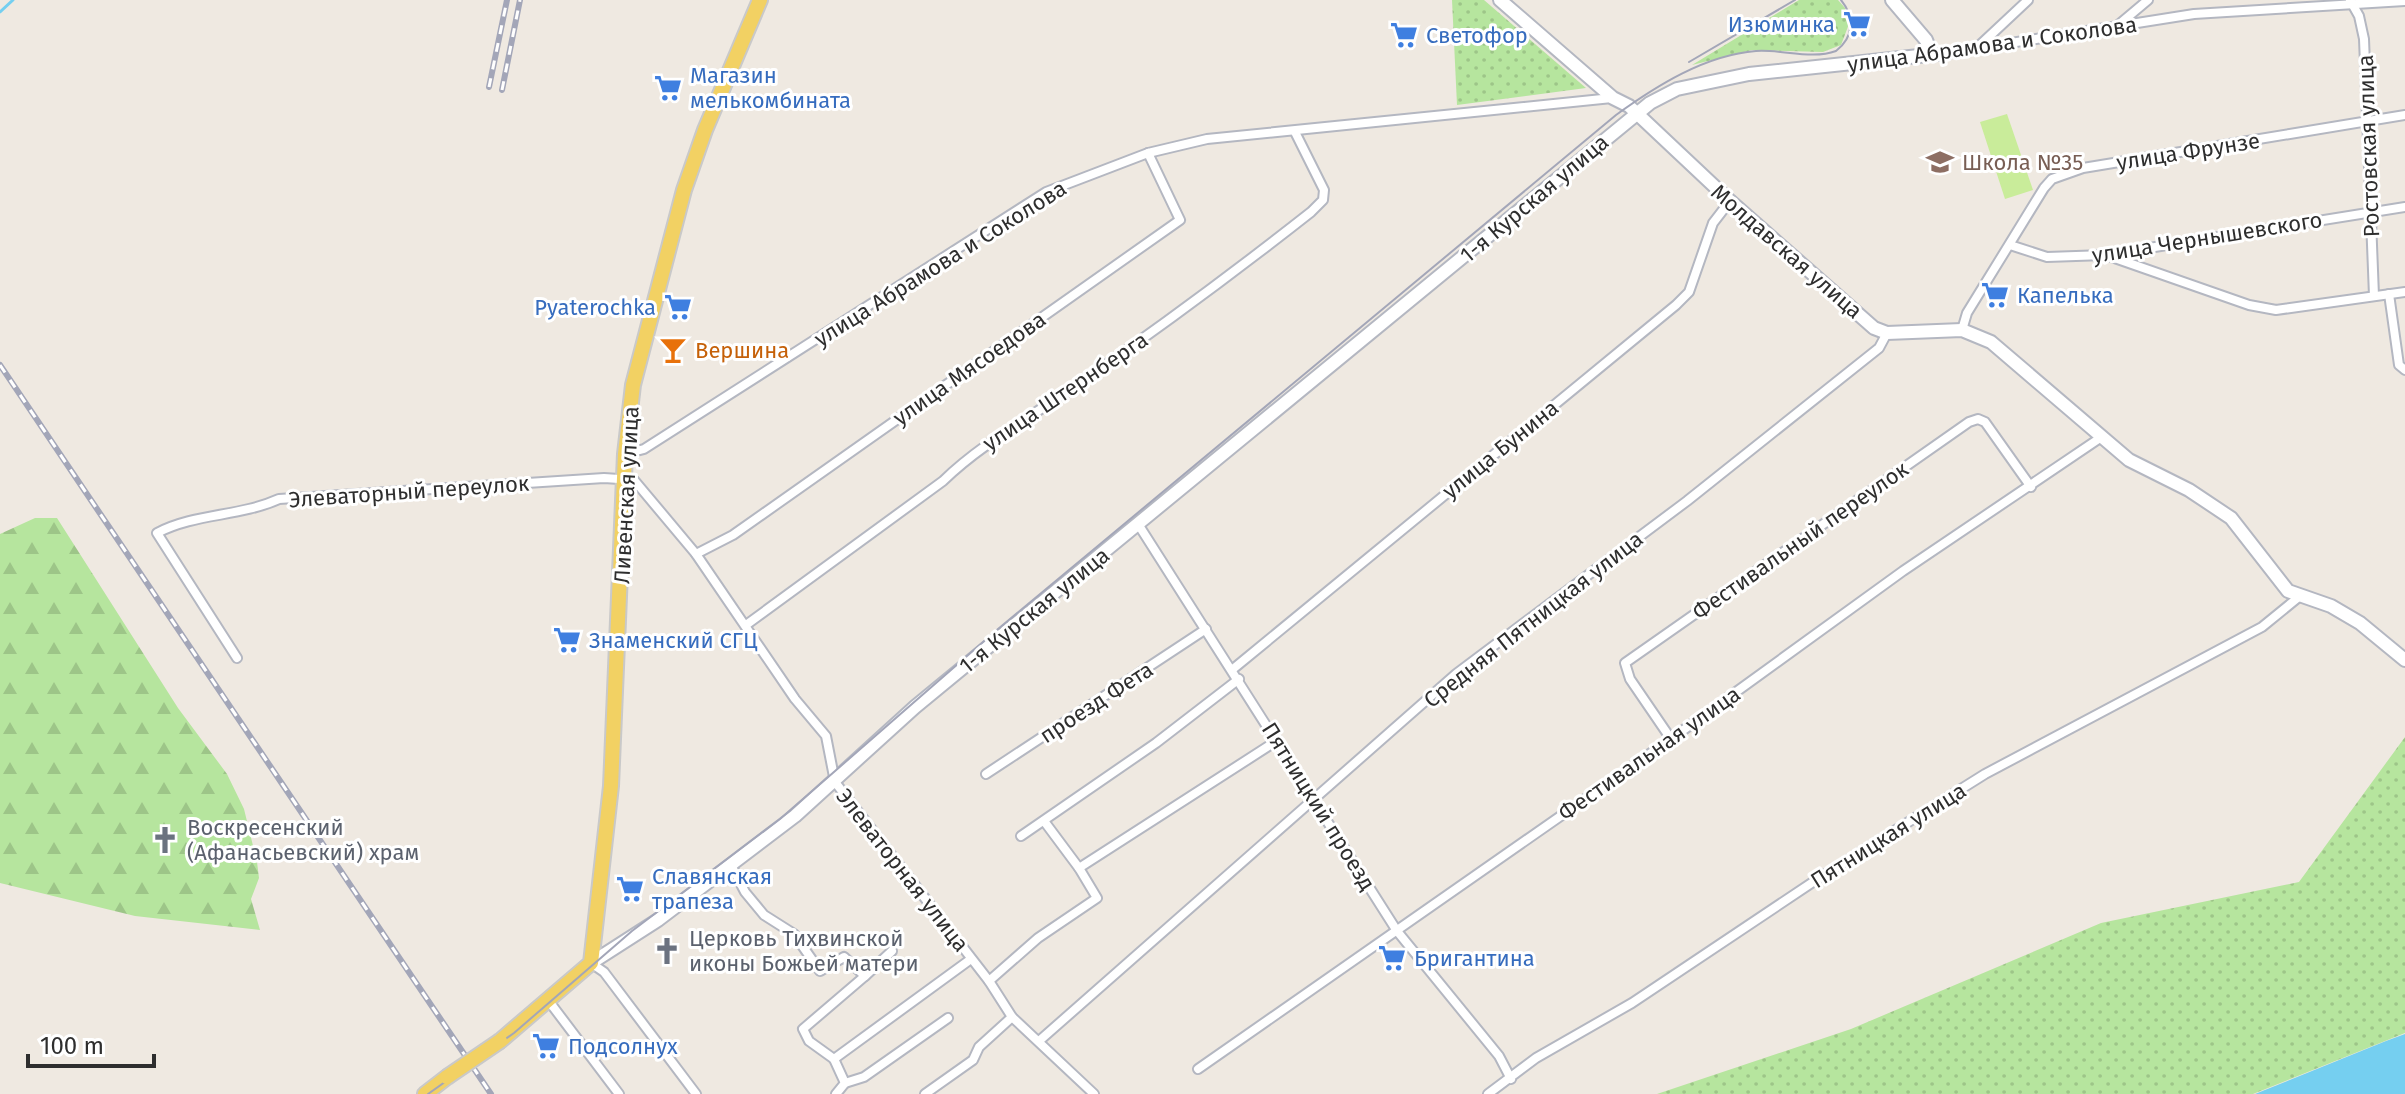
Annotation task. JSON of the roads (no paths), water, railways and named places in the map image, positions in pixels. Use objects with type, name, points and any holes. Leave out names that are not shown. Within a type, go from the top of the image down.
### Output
[{"type":"main road","name":"Ливенская улица","points":[[591,963],[611,786],[625,454],[633,385],[684,190],[705,130],[760,0]]},
{"type":"main road","name":"1-я Курская улица","points":[[425,1094],[500,1041],[591,963]]},
{"type":"street","name":"Молдавская улица","points":[[1500,0],[1613,98],[1635,113],[1864,320],[1887,333]]},
{"type":"street","points":[[1892,0],[1926,40],[1932,55]]},
{"type":"street","points":[[1980,46],[2028,0]]},
{"type":"street","points":[[2117,26],[2148,0]]},
{"type":"street","name":"улица Абрамова и Соколова","points":[[1635,113],[1677,89],[1724,79],[1947,53],[2194,14],[2285,4],[2405,1]]},
{"type":"street","name":"Ростовская улица","points":[[2351,3],[2364,39],[2374,296]]},
{"type":"street","name":"улица Абрамова и Соколова","points":[[625,454],[641,451],[1046,192],[1148,153],[1207,139],[1613,98]]},
{"type":"street","name":"1-я Курская улица","points":[[591,963],[658,920],[835,782],[915,707],[1635,113]]},
{"type":"street","name":"улица Фрунзе","points":[[1962,330],[1967,313],[2052,179],[2083,168],[2405,115]]},
{"type":"street","name":"улица Штернберга","points":[[746,625],[943,481],[969,455],[1055,400],[1213,289],[1311,212],[1323,200],[1324,190],[1295,132]]},
{"type":"street","name":"улица Мясоедова","points":[[696,554],[733,535],[1180,220],[1148,153]]},
{"type":"street","name":"улица Бунина","points":[[1233,669],[1676,305],[1689,292],[1713,223],[1730,201]]},
{"type":"street","name":"улица Чернышевского","points":[[2010,245],[2047,257],[2105,255],[2405,207]]},
{"type":"street","points":[[2105,255],[2249,305],[2276,310],[2405,292]]},
{"type":"street","points":[[2389,294],[2399,365],[2405,370]]},
{"type":"street","points":[[1887,333],[1962,330],[1991,342],[2129,460],[2189,490],[2231,518],[2255,546],[2276,580],[2300,596],[2331,606],[2360,623],[2405,660]]},
{"type":"street","name":"Средняя Пятницкая улица","points":[[1039,1041],[1456,674],[1687,501],[1879,348],[1887,333]]},
{"type":"street","name":"Фестивальный переулок","points":[[1671,739],[1630,679],[1625,663],[1878,485],[1978,419],[1985,422],[2031,487]]},
{"type":"street","name":"Фестивальная улица","points":[[1198,1069],[1671,739],[1914,563],[2100,438]]},
{"type":"street","name":"Элеваторная улица","points":[[625,478],[643,488],[696,554],[795,699],[826,736],[835,782],[989,981],[1012,1017],[1094,1094]]},
{"type":"street","name":"Элеваторный переулок","points":[[237,658],[157,533],[180,521],[254,510],[279,499],[625,478]]},
{"type":"street","name":"Пятницкий проезд","points":[[1138,524],[1278,740],[1312,802],[1397,931],[1499,1056],[1511,1079]]},
{"type":"street","name":"Пятницкая улица","points":[[1488,1094],[1536,1058],[1632,1003],[1819,878],[1985,774],[2262,627],[2300,596]]},
{"type":"street","name":"проезд Фета","points":[[986,774],[1206,629]]},
{"type":"street","points":[[1021,836],[1156,743],[1239,679]]},
{"type":"street","points":[[1079,868],[1278,740]]},
{"type":"street","points":[[989,981],[1038,938],[1097,898],[1044,821]]},
{"type":"street","points":[[731,865],[745,892],[764,915],[794,934],[820,971],[844,957],[865,976]]},
{"type":"street","points":[[845,1083],[834,1059],[809,1041],[803,1029],[892,951]]},
{"type":"street","points":[[834,1059],[971,959]]},
{"type":"street","points":[[591,963],[604,972],[696,1094]]},
{"type":"street","points":[[548,1000],[619,1094]]},
{"type":"street","points":[[925,1094],[973,1060],[979,1047],[1012,1017]]},
{"type":"street","points":[[836,1094],[845,1083],[864,1077],[948,1018]]},
{"type":"water","points":[[2405,1034],[2405,1094],[2255,1094],[2386,1041]]},
{"type":"waterway","points":[[0,12],[13,0]]},
{"type":"tram line","points":[[1689,62],[1795,0]]},
{"type":"tram line","points":[[428,1094],[514,1033],[632,931],[780,819],[998,629],[1616,115],[1664,83],[1718,59],[1756,51],[1817,55],[1836,51],[1846,40],[1850,27],[1849,13],[1841,0]]},
{"type":"railway","points":[[489,87],[507,0]]},
{"type":"railway","points":[[502,90],[520,0]]},
{"type":"railway","points":[[0,365],[491,1094]]},
{"type":"place","name":"Изюминка","points":[[1857,24]]},
{"type":"place","name":"Светофор","points":[[1404,35]]},
{"type":"place","name":"Магазин мелькомбината","points":[[668,88]]},
{"type":"place","name":"Школа №35","points":[[1940,162]]},
{"type":"place","name":"Капелька","points":[[1995,295]]},
{"type":"place","name":"Pyaterochka","points":[[678,307]]},
{"type":"place","name":"Вершина","points":[[673,350]]},
{"type":"place","name":"Знаменский СГЦ","points":[[567,640]]},
{"type":"place","name":"Воскресенский (Афанасьевский) храм","points":[[165,840]]},
{"type":"place","name":"Славянская трапеза","points":[[630,889]]},
{"type":"place","name":"Церковь Тихвинской иконы Божьей матери","points":[[667,951]]},
{"type":"place","name":"Бригантина","points":[[1392,958]]},
{"type":"place","name":"Подсолнух","points":[[546,1046]]}]
